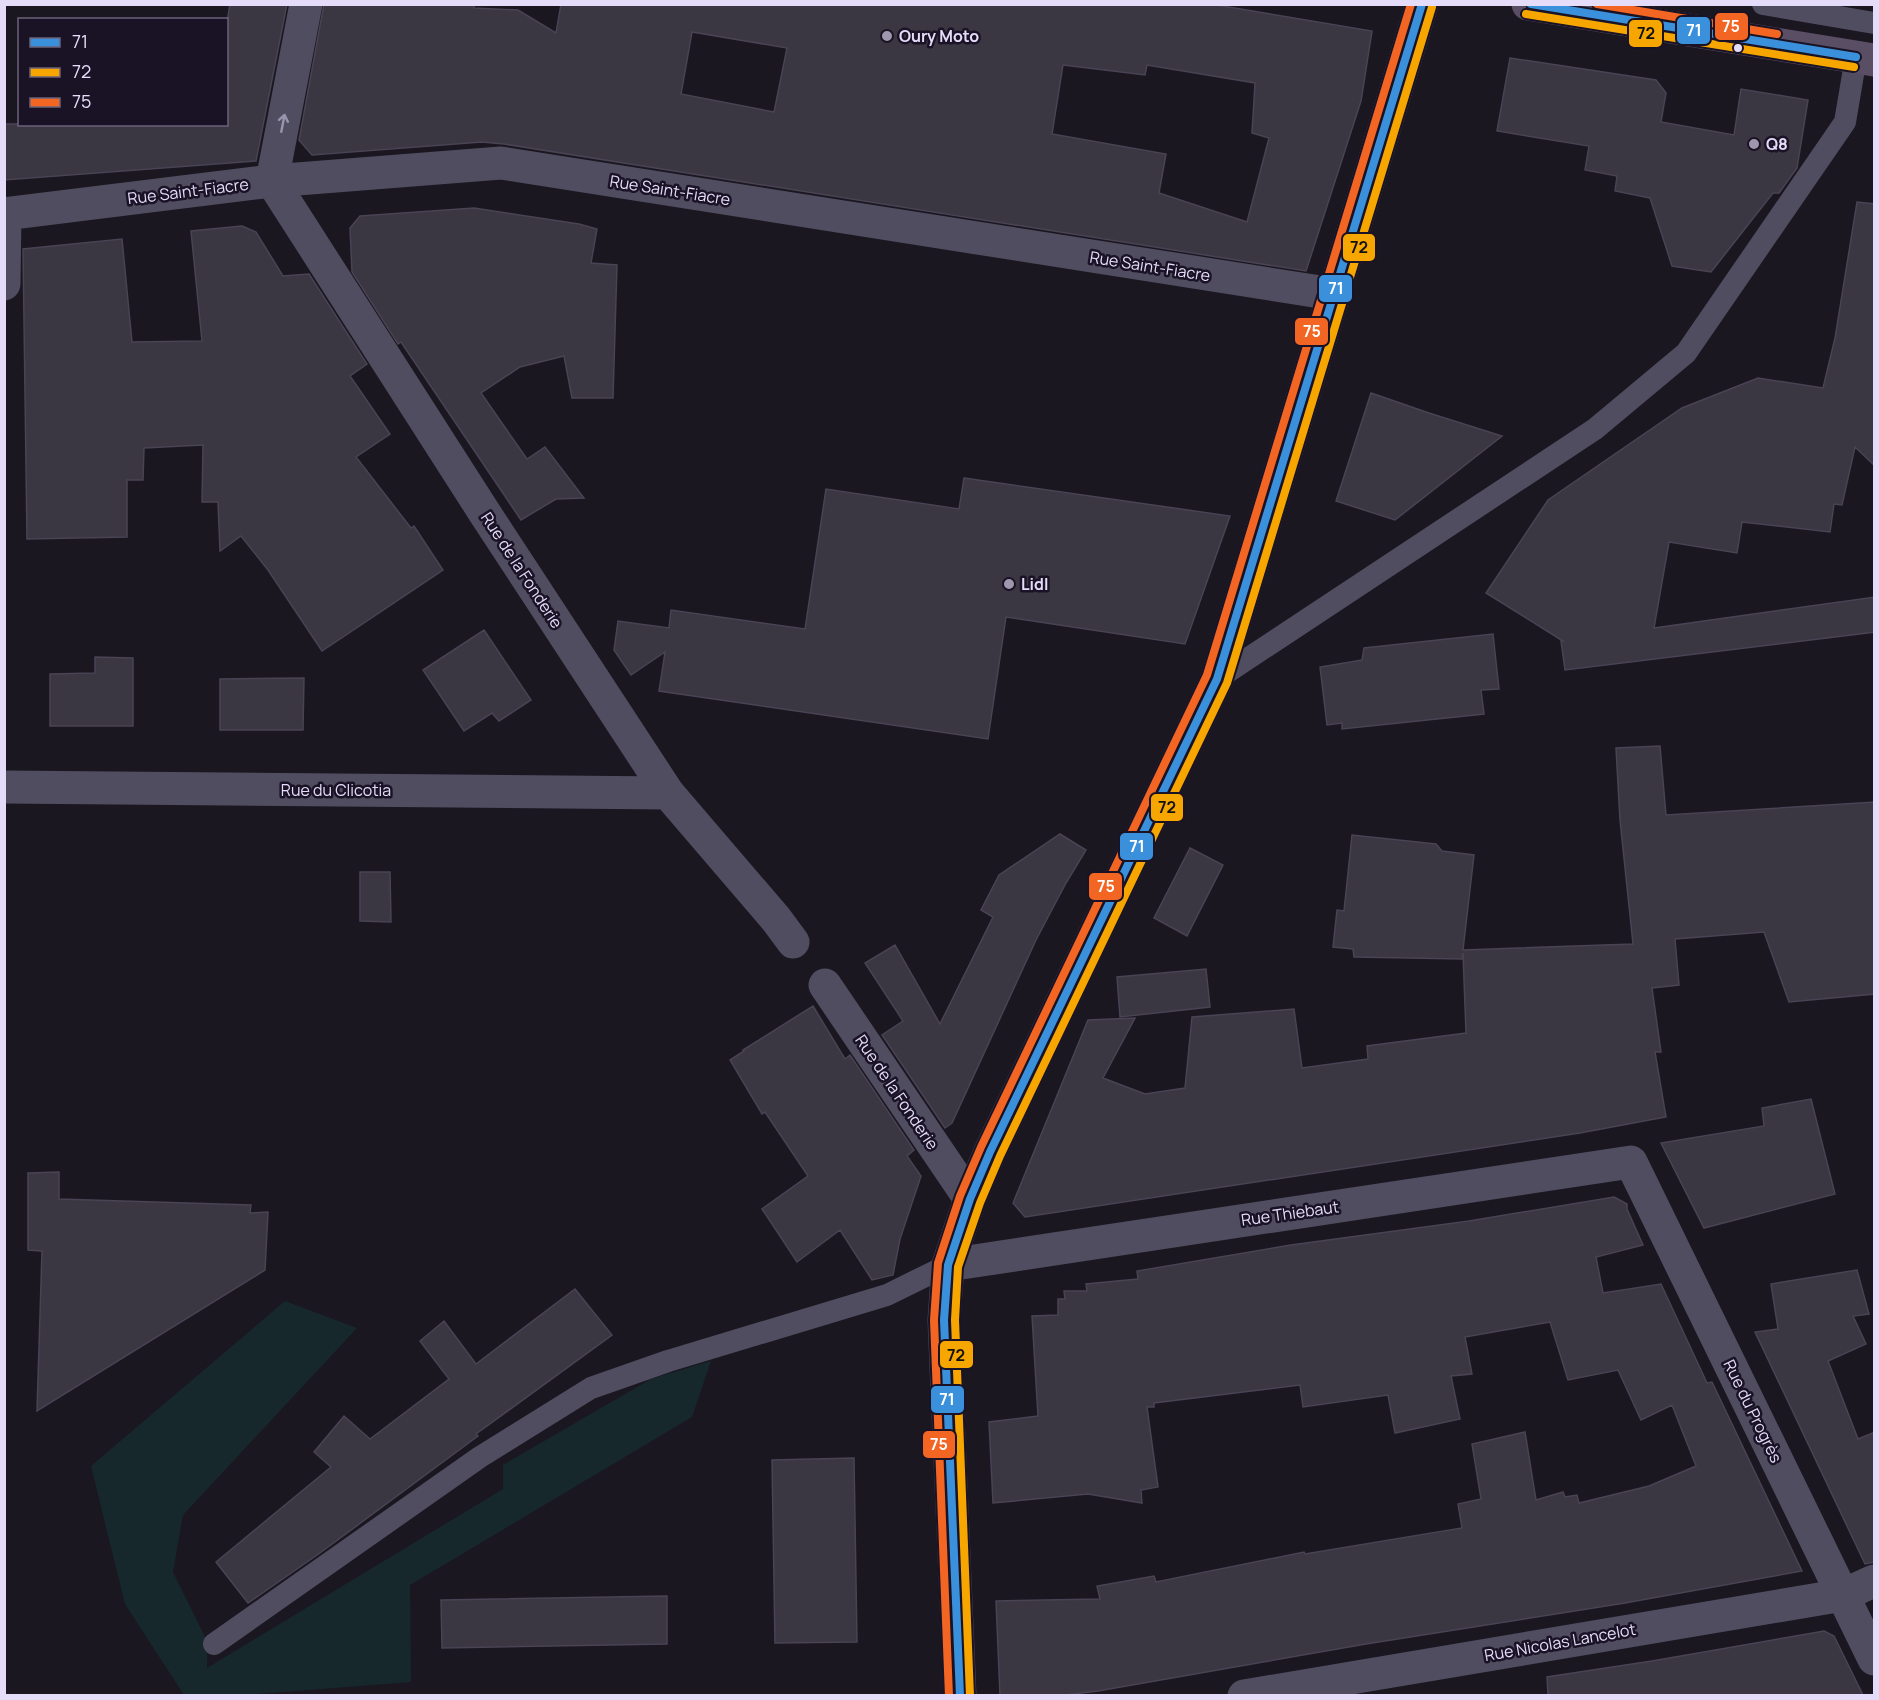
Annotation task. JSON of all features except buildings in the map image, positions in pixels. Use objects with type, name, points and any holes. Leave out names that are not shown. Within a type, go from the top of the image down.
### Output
[{"type":"main road","points":[[1528,4],[1866,59]]},
{"type":"street","points":[[272,181],[306,4]]},
{"type":"street","points":[[960,1695],[944,1320],[948,1264],[970,1199],[1217,679],[1422,4]]},
{"type":"street","name":"Rue Saint-Fiacre","points":[[5,214],[272,181],[501,162],[1333,294]]},
{"type":"street","name":"Rue de la Fonderie","points":[[272,181],[484,512],[668,793],[793,942]]},
{"type":"street","points":[[4,284],[5,214]]},
{"type":"street","name":"Rue du Clicotia","points":[[4,787],[668,793]]},
{"type":"street","name":"Rue de la Fonderie","points":[[825,985],[970,1199]]},
{"type":"street","name":"Rue Thiebaut","points":[[948,1264],[1631,1162]]},
{"type":"street","name":"Rue du Progrès","points":[[1631,1162],[1875,1659]]},
{"type":"street","name":"Rue Nicolas Lancelot","points":[[1244,1695],[1844,1595],[1875,1581]]},
{"type":"lane","points":[[1763,4],[1875,23]]},
{"type":"lane","points":[[1217,679],[1595,429],[1686,352],[1845,122],[1866,59]]},
{"type":"lane","points":[[214,1644],[480,1457],[591,1388],[668,1361],[887,1295],[948,1264]]},
{"type":"shaded area","points":[[285,1301],[357,1328],[183,1515],[173,1572],[207,1641],[207,1668],[503,1489],[503,1465],[651,1379],[711,1361],[692,1417],[410,1585],[411,1682],[246,1695],[184,1695],[125,1604],[91,1466]]},
{"type":"transit line","name":"75","points":[[949,1696],[934,1320],[938,1263],[960,1196],[981,1147],[1207,675],[1411,4]]},
{"type":"transit line","name":"71","points":[[960,1696],[944,1320],[948,1265],[970,1199],[990,1152],[1217,679],[1422,4]]},
{"type":"transit line","name":"71","points":[[1531,4],[1856,57]]},
{"type":"transit line","name":"75","points":[[1597,4],[1777,34]]},
{"type":"transit line","name":"72","points":[[970,1696],[955,1320],[958,1267],[980,1203],[1000,1156],[1227,683],[1432,7]]},
{"type":"transit line","name":"72","points":[[1526,14],[1854,67]]},
{"type":"place","name":"Oury Moto","points":[[887,36]]},
{"type":"place","name":"Q8","points":[[1754,144]]},
{"type":"place","name":"Lidl","points":[[1009,584]]}]
